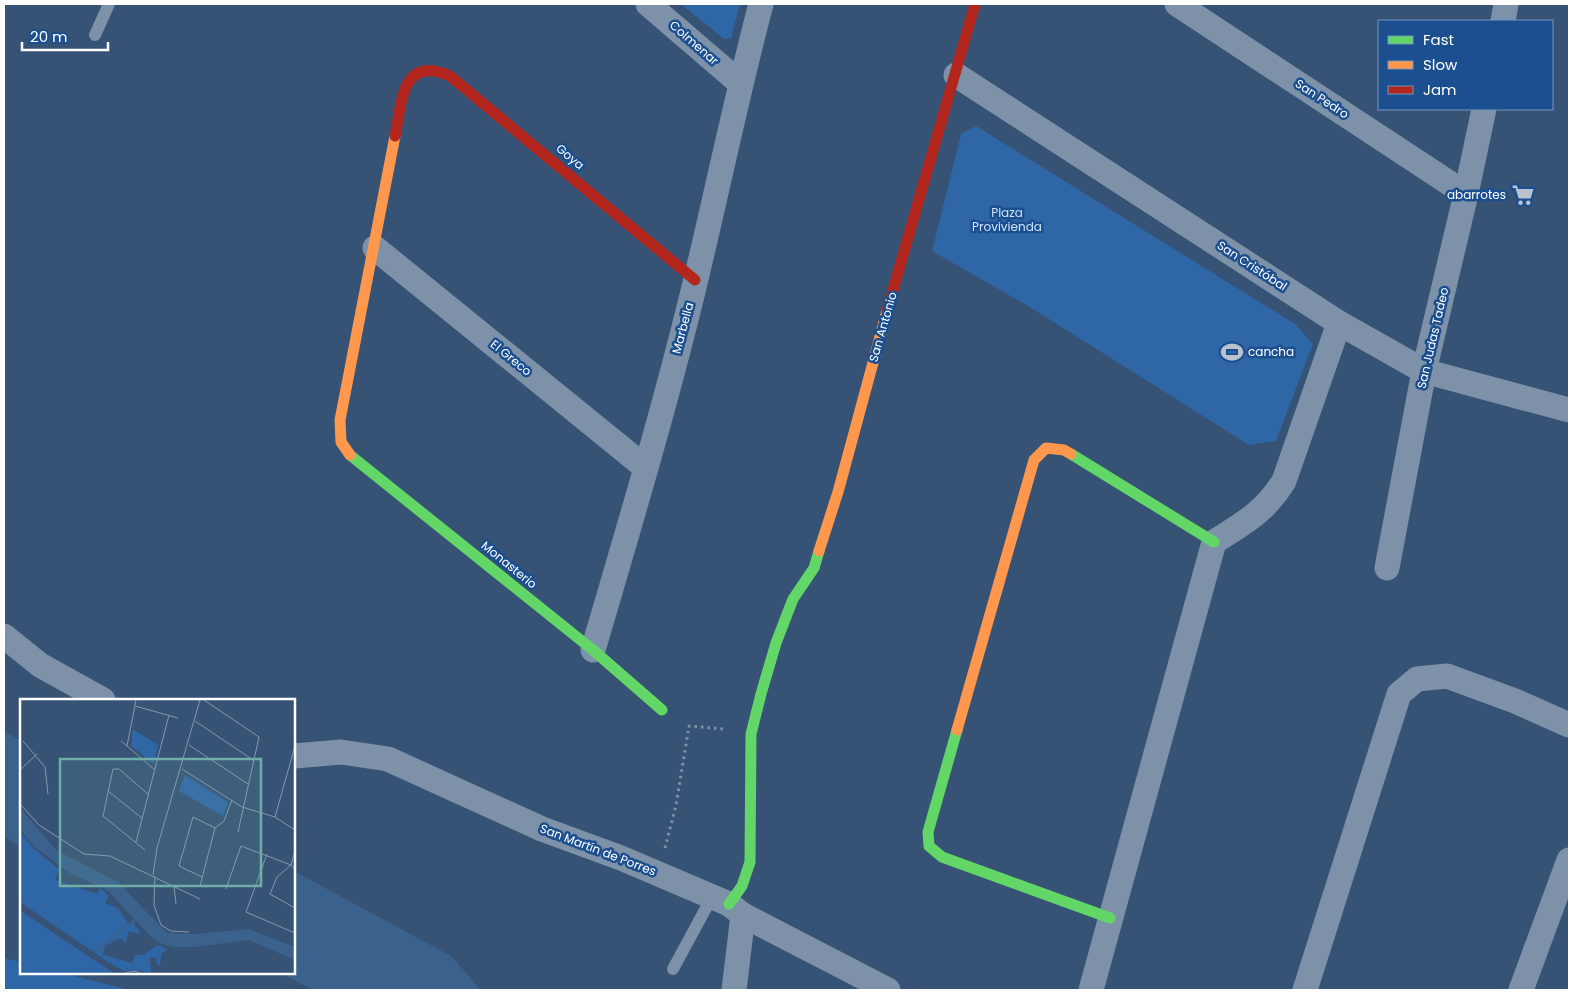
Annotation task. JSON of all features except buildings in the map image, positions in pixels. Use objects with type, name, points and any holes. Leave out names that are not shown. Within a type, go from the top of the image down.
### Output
[{"type":"street","name":"Colmenar","points":[[648,4],[740,83]]},
{"type":"street","name":"Marbella","points":[[593,650],[646,468],[696,280],[740,83],[761,4]]},
{"type":"street","name":"San Antonio","points":[[728,905],[742,886],[750,862],[752,734],[776,643],[793,599],[814,568],[838,492],[872,364],[975,4]]},
{"type":"street","name":"San Pedro","points":[[1177,4],[1466,194]]},
{"type":"street","name":"Goya","points":[[375,248],[405,86],[410,77],[419,70],[442,72],[457,80],[696,280]]},
{"type":"street","name":"San Cristóbal","points":[[956,75],[1339,323],[1424,370],[1569,410]]},
{"type":"street","name":"San Judas Tadeo","points":[[1387,568],[1424,370],[1484,110]]},
{"type":"street","name":"Monasterio","points":[[375,248],[340,420],[338,432],[340,442],[354,459],[593,650],[662,710]]},
{"type":"street","name":"El Greco","points":[[375,248],[646,468]]},
{"type":"street","points":[[1091,990],[1214,542],[1256,516],[1272,500],[1284,481],[1339,323]]},
{"type":"street","points":[[1110,918],[942,857],[929,846],[928,832],[1034,460],[1038,453],[1046,448],[1064,450],[1214,542]]},
{"type":"street","points":[[4,636],[40,666],[101,699]]},
{"type":"street","points":[[1305,990],[1399,694],[1417,679],[1447,676],[1515,701],[1569,725]]},
{"type":"street","name":"San Martín de Porres","points":[[295,756],[341,752],[388,759],[542,829],[656,871],[728,905],[888,990]]},
{"type":"street","points":[[1521,990],[1569,860]]},
{"type":"street","points":[[728,905],[734,990]]},
{"type":"lane","points":[[95,35],[109,4]]},
{"type":"lane","points":[[674,969],[728,905]]},
{"type":"path","points":[[662,710],[689,726],[720,728],[752,734]]},
{"type":"path","points":[[656,871],[670,836],[689,726]]},
{"type":"green space","points":[[681,4],[740,4],[731,38],[724,39]]},
{"type":"green space","name":"Plaza Provivienda","points":[[976,126],[1295,324],[1313,344],[1276,441],[1249,445],[1028,306],[932,251],[961,134]]},
{"type":"green space","points":[[4,958],[20,962],[20,974],[67,974],[130,990],[4,990]]},
{"type":"shaded area","points":[[4,731],[20,740],[20,847],[4,836]]},
{"type":"shaded area","points":[[295,872],[451,956],[481,990],[314,990],[281,974],[295,974]]},
{"type":"traffic: fast","points":[[1071,454],[1214,542]]},
{"type":"traffic: fast","points":[[350,455],[593,650],[662,710]]},
{"type":"traffic: fast","points":[[729,904],[742,886],[750,862],[751,734],[761,694],[776,643],[793,599],[814,568],[819,551]]},
{"type":"traffic: fast","points":[[957,730],[928,832],[929,846],[942,857],[1110,918]]},
{"type":"traffic: slow","points":[[350,455],[341,442],[340,420],[395,136]]},
{"type":"traffic: slow","points":[[819,551],[838,492],[887,311]]},
{"type":"traffic: slow","points":[[957,730],[1034,460],[1046,448],[1064,450],[1071,454]]},
{"type":"traffic: jam","points":[[887,311],[975,4]]},
{"type":"traffic: jam","points":[[395,136],[403,97],[407,85],[413,77],[422,71],[434,71],[450,76],[695,280]]},
{"type":"place","name":"abarrotes","points":[[1523,195]]},
{"type":"place","name":"cancha","points":[[1232,352]]}]
